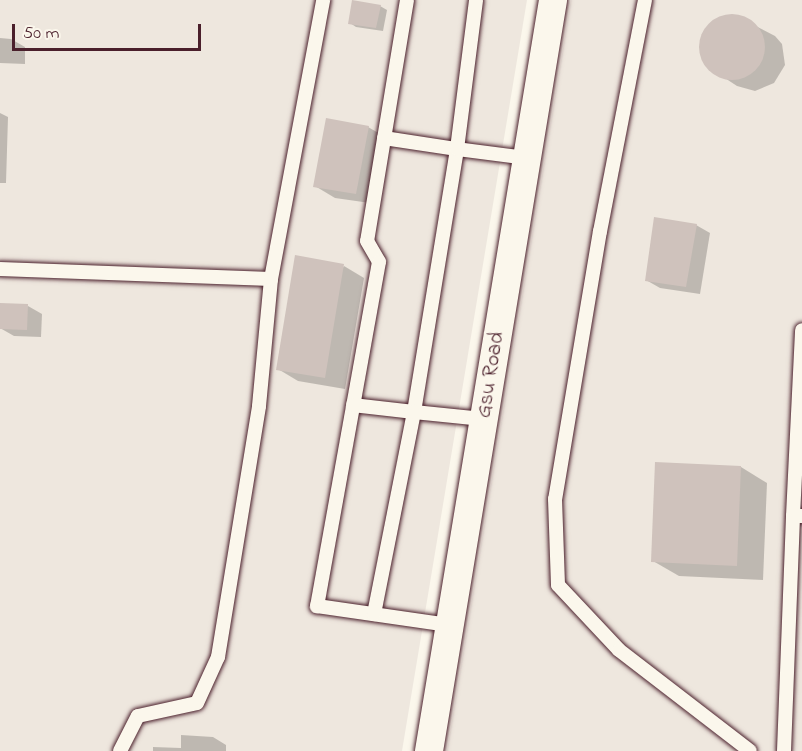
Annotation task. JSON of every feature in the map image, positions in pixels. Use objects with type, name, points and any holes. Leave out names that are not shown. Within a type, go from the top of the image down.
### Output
[{"type":"street","name":"Gsu Road","points":[[429,751],[553,0]]},
{"type":"lane","points":[[120,751],[138,716],[197,703],[219,657],[259,406],[271,279],[323,0]]},
{"type":"lane","points":[[407,0],[368,241],[379,262],[317,606],[449,625]]},
{"type":"lane","points":[[374,614],[414,412],[457,149],[476,0]]},
{"type":"lane","points":[[645,0],[600,231],[555,499],[558,585],[619,651],[750,751]]},
{"type":"lane","points":[[384,138],[526,158]]},
{"type":"lane","points":[[0,269],[271,279]]},
{"type":"lane","points":[[784,751],[797,516],[802,330]]},
{"type":"lane","points":[[353,405],[483,419]]},
{"type":"shaded area","points":[[0,0],[527,0],[402,751],[0,751]]},
{"type":"shaded area","points":[[571,0],[802,0],[802,751],[447,751]]},
{"type":"building","points":[[352,0],[381,5],[376,28],[348,24]]},
{"type":"building","points":[[732,14],[745,17],[755,24],[762,34],[765,47],[762,60],[755,70],[745,77],[732,80],[719,77],[709,70],[702,60],[699,47],[702,34],[709,24],[719,17]]},
{"type":"building","points":[[326,118],[369,126],[356,194],[313,187]]},
{"type":"building","points":[[654,217],[697,224],[686,287],[645,281]]},
{"type":"building","points":[[295,255],[344,264],[325,378],[276,370]]},
{"type":"building","points":[[0,303],[28,304],[27,330],[0,329]]},
{"type":"building","points":[[655,462],[741,466],[737,566],[651,562]]}]
